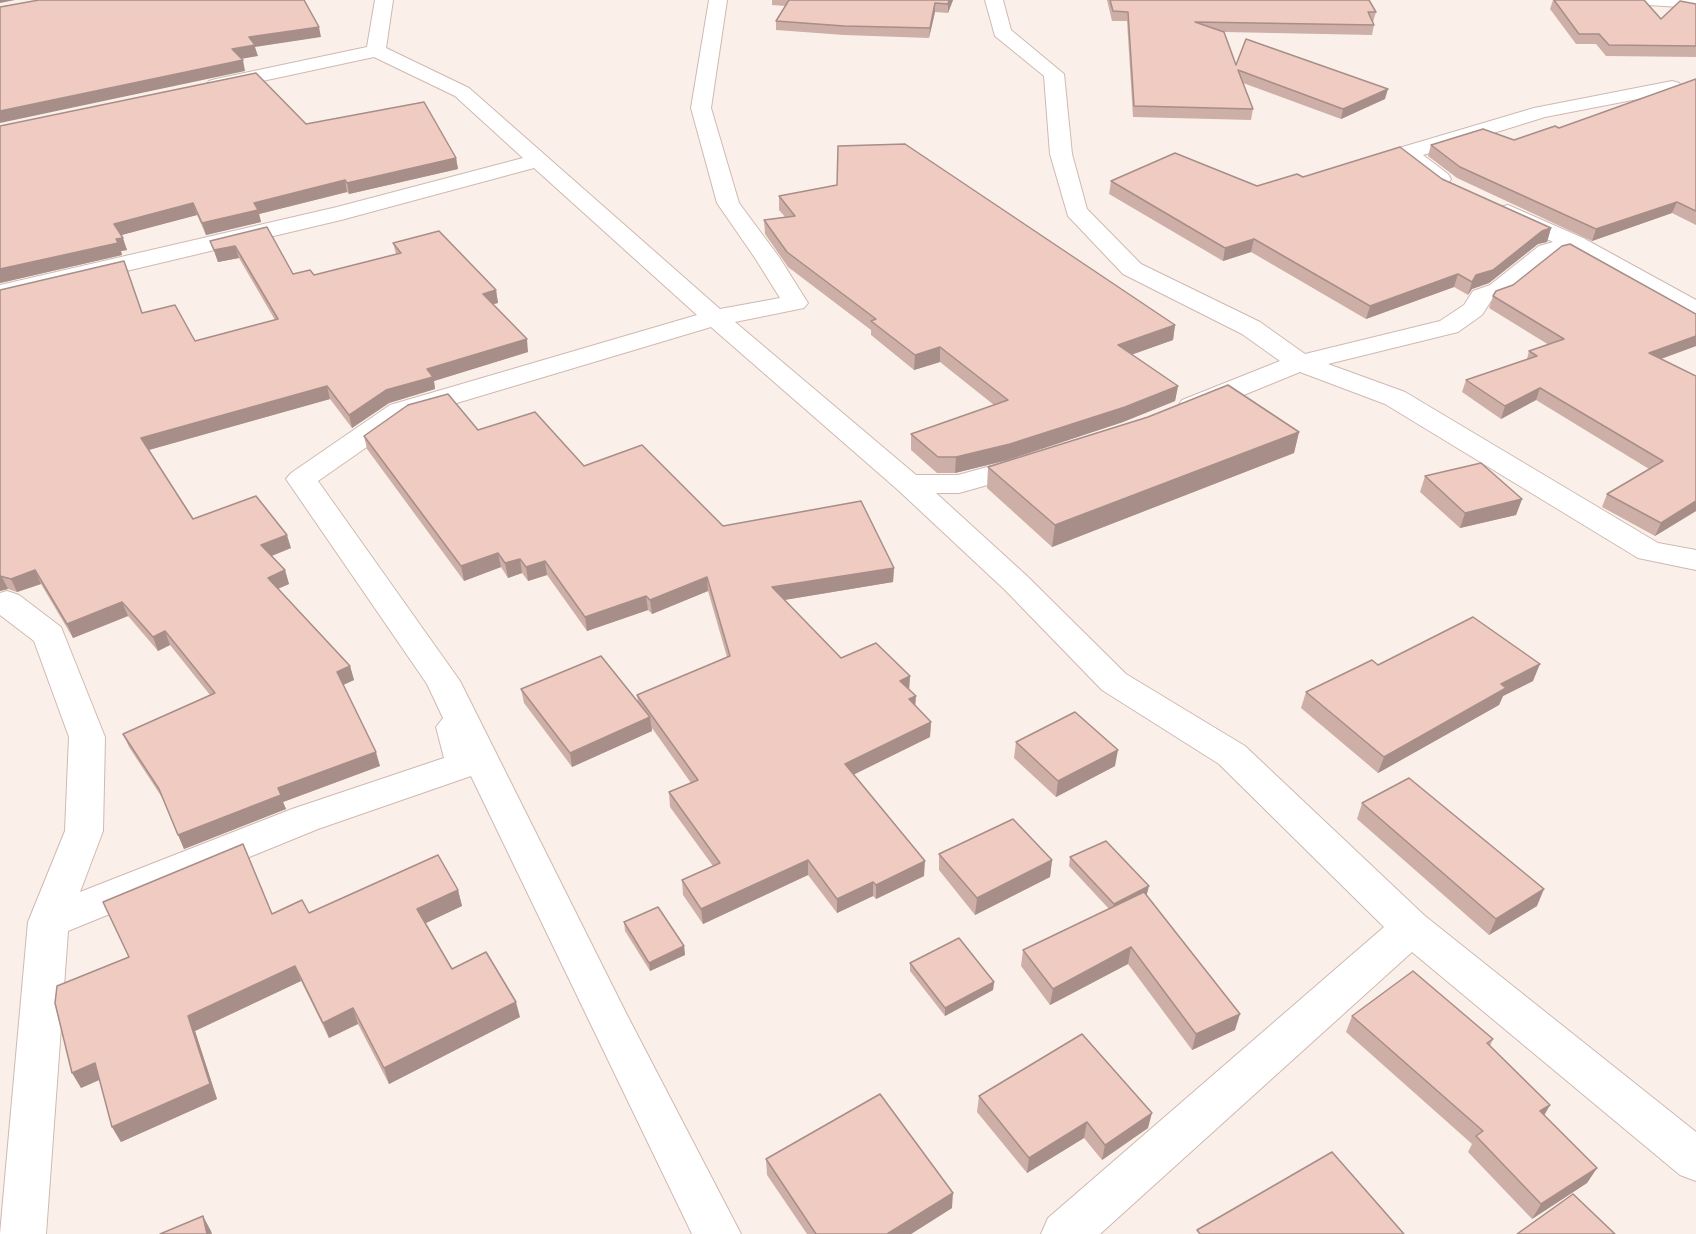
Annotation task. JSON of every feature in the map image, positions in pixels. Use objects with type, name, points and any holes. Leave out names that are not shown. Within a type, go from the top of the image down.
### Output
[{"type":"street","points":[[376,51],[384,0]]},
{"type":"street","points":[[717,1234],[611,1026],[443,681],[301,479],[400,411],[715,318],[795,303],[767,256],[728,203],[701,108],[718,0]]},
{"type":"street","points":[[994,0],[1002,32],[1054,74],[1060,154],[1076,211],[1132,269],[1251,328],[1300,363],[1395,398],[1649,551],[1696,560]]},
{"type":"street","points":[[1648,0],[1696,3]]},
{"type":"street","points":[[194,90],[376,51],[462,92],[715,318],[909,484],[1016,583],[1114,682],[1232,755],[1411,928],[1696,1160]]},
{"type":"street","points":[[1459,190],[1448,185],[1407,153],[1541,112],[1672,87]]},
{"type":"street","points":[[0,293],[341,213],[539,160]]},
{"type":"street","points":[[1490,204],[1575,243],[1696,310]]},
{"type":"street","points":[[1167,416],[1300,363],[1449,327],[1473,310],[1482,297],[1499,290],[1548,251],[1575,243]]},
{"type":"street","points":[[909,484],[959,484],[1051,458]]},
{"type":"street","points":[[0,604],[7,602],[49,635],[87,737],[84,831],[48,922],[22,1234]]},
{"type":"street","points":[[48,922],[305,819],[464,765],[443,681]]},
{"type":"street","points":[[1065,1234],[1411,928]]},
{"type":"building","points":[[39,0],[304,0],[319,27],[249,37],[255,45],[232,49],[243,60],[0,111],[0,7]]},
{"type":"building","points":[[789,0],[949,0],[948,4],[935,3],[930,28],[844,26],[776,21]]},
{"type":"building","points":[[1110,0],[1369,0],[1376,12],[1368,12],[1374,25],[1195,22],[1224,32],[1236,65],[1246,39],[1388,89],[1343,109],[1238,70],[1253,109],[1134,106],[1128,12],[1113,11]]},
{"type":"building","points":[[1554,0],[1644,0],[1661,19],[1680,1],[1696,4],[1696,46],[1609,45],[1599,34],[1579,34]]},
{"type":"building","points":[[256,73],[306,124],[424,102],[456,158],[347,183],[345,180],[254,203],[258,210],[202,223],[193,203],[114,224],[123,238],[116,239],[118,243],[0,269],[0,126]]},
{"type":"building","points":[[1696,79],[1696,211],[1677,202],[1596,229],[1460,167],[1431,145],[1483,129],[1514,140],[1555,126],[1559,128]]},
{"type":"building","points":[[905,144],[1175,325],[1118,345],[1178,386],[1125,407],[1010,444],[956,457],[938,457],[911,434],[1008,400],[940,347],[915,355],[871,321],[876,319],[787,252],[764,220],[795,216],[779,196],[837,185],[838,146]]},
{"type":"building","points":[[1400,147],[1442,179],[1551,228],[1542,231],[1493,270],[1476,275],[1472,282],[1458,274],[1370,306],[1254,239],[1225,248],[1111,181],[1175,153],[1257,186],[1297,174],[1303,177]]},
{"type":"building","points":[[267,227],[293,274],[310,270],[314,275],[401,253],[393,243],[439,231],[496,290],[483,294],[527,339],[427,369],[433,377],[386,390],[349,415],[327,386],[141,438],[193,519],[256,496],[287,535],[261,545],[285,570],[268,578],[350,666],[337,672],[376,752],[278,788],[281,795],[178,835],[159,789],[123,734],[215,693],[165,631],[153,637],[122,602],[67,624],[35,570],[11,579],[0,576],[0,290],[124,261],[142,313],[175,305],[195,341],[278,319],[235,246],[214,250],[210,241]]},
{"type":"building","points":[[1570,244],[1696,314],[1696,336],[1649,353],[1696,376],[1696,501],[1661,523],[1607,494],[1663,461],[1540,388],[1505,406],[1466,380],[1537,356],[1529,351],[1564,339],[1493,296],[1496,291],[1513,285],[1562,246]]},
{"type":"building","points":[[1228,385],[1299,432],[1055,525],[988,467],[1148,417]]},
{"type":"building","points":[[448,394],[478,430],[535,412],[584,466],[642,445],[723,526],[861,501],[894,568],[772,587],[841,658],[876,643],[910,676],[900,681],[916,696],[909,699],[931,722],[845,764],[925,861],[876,885],[873,882],[837,899],[808,860],[701,909],[682,880],[720,863],[669,792],[698,780],[637,695],[730,656],[707,577],[650,600],[646,596],[585,617],[545,561],[526,567],[520,559],[505,563],[498,553],[461,566],[364,436],[408,405]]},
{"type":"building","points":[[1481,463],[1522,499],[1465,513],[1425,476]]},
{"type":"building","points":[[1473,617],[1540,664],[1501,684],[1506,688],[1384,757],[1306,692],[1372,660],[1378,665]]},
{"type":"building","points":[[601,656],[650,717],[570,753],[521,689]]},
{"type":"building","points":[[1075,712],[1118,750],[1058,781],[1016,742]]},
{"type":"building","points":[[1409,778],[1544,889],[1496,919],[1362,803]]},
{"type":"building","points":[[1013,819],[1052,860],[977,898],[939,854]]},
{"type":"building","points":[[1106,841],[1149,886],[1114,904],[1070,857]]},
{"type":"building","points":[[243,844],[272,914],[302,900],[309,913],[438,855],[458,890],[417,909],[452,969],[486,952],[516,1002],[384,1068],[353,1008],[323,1023],[295,966],[188,1016],[210,1084],[112,1127],[95,1063],[72,1073],[55,1003],[57,986],[129,957],[103,902]]},
{"type":"building","points":[[1144,892],[1240,1014],[1196,1034],[1131,947],[1053,989],[1023,950]]},
{"type":"building","points":[[658,907],[684,946],[649,963],[624,922]]},
{"type":"building","points":[[959,938],[994,982],[945,1008],[910,963]]},
{"type":"building","points":[[1413,971],[1493,1039],[1487,1043],[1550,1105],[1540,1111],[1597,1168],[1541,1204],[1476,1136],[1483,1131],[1352,1016]]},
{"type":"building","points":[[1082,1034],[1152,1113],[1105,1145],[1087,1122],[1029,1158],[979,1096]]},
{"type":"building","points":[[880,1094],[953,1193],[887,1234],[816,1234],[766,1159]]},
{"type":"building","points":[[1332,1152],[1404,1234],[1200,1234],[1197,1230]]},
{"type":"building","points":[[1573,1194],[1615,1234],[1517,1234]]},
{"type":"building","points":[[203,1216],[207,1234],[160,1234]]}]
